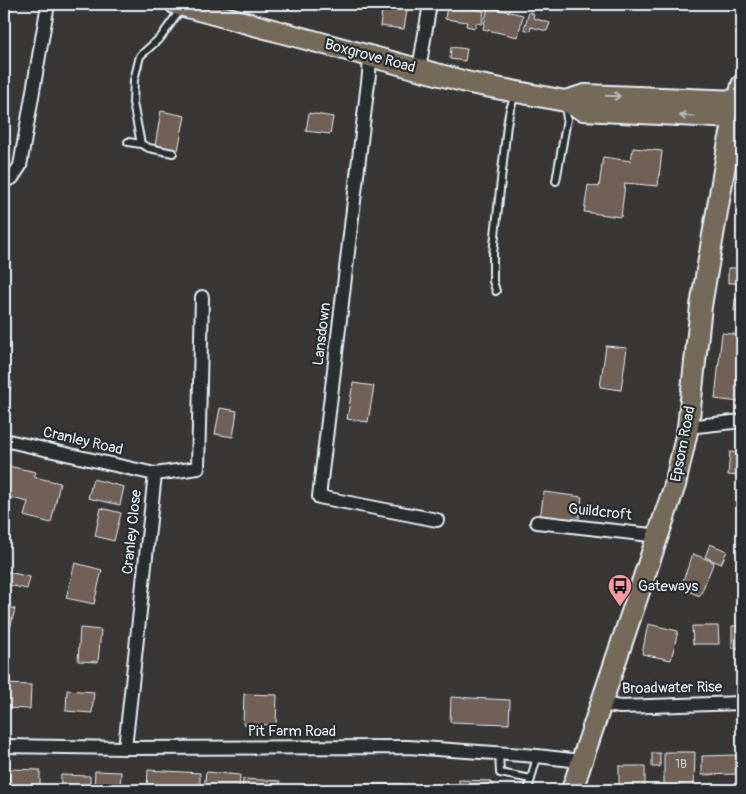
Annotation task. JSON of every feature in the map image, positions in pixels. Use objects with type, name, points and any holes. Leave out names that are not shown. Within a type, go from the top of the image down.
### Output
[{"type":"main road","name":"Boxgrove Road","points":[[191,6],[470,83],[565,102],[584,95],[739,105]]},
{"type":"main road","name":"Epsom Road","points":[[572,790],[580,761],[602,704],[675,485],[688,427],[701,306],[728,147],[739,105]]},
{"type":"street","points":[[4,181],[12,178],[20,166],[48,4]]},
{"type":"street","points":[[419,69],[430,4]]},
{"type":"street","name":"Lansdown","points":[[370,56],[319,497],[437,520]]},
{"type":"street","name":"Cranley Close","points":[[125,748],[154,474],[198,468],[202,297]]},
{"type":"street","points":[[688,427],[742,421]]},
{"type":"street","name":"Cranley Road","points":[[4,440],[154,474]]},
{"type":"street","name":"Guildcroft","points":[[537,522],[659,536]]},
{"type":"street","name":"Broadwater Rise","points":[[602,704],[620,706],[742,703]]},
{"type":"street","name":"Pit Farm Road","points":[[4,746],[408,748],[499,753],[580,761]]},
{"type":"lane","points":[[141,144],[132,103],[134,80],[140,56],[191,6]]},
{"type":"lane","points":[[496,291],[493,281],[492,254],[507,125],[516,92]]},
{"type":"lane","points":[[556,181],[567,119],[565,102]]},
{"type":"lane","points":[[128,142],[173,153]]},
{"type":"lane","points":[[499,753],[500,773],[531,779]]},
{"type":"lane","points":[[528,790],[537,756]]},
{"type":"building","points":[[339,4],[371,4],[370,10]]},
{"type":"building","points":[[383,4],[408,4],[404,29],[380,26]]},
{"type":"building","points":[[466,5],[472,6],[472,9],[484,11],[482,24],[476,23],[475,28],[466,26],[467,22],[445,19],[447,6],[465,9]]},
{"type":"building","points":[[488,7],[523,15],[518,37],[483,29]]},
{"type":"building","points":[[529,12],[534,14],[533,18],[550,23],[547,31],[531,27],[530,31],[524,29]]},
{"type":"building","points":[[451,47],[467,49],[465,61],[450,59]]},
{"type":"building","points":[[161,111],[185,116],[178,150],[155,146]]},
{"type":"building","points":[[309,113],[333,117],[330,134],[306,131]]},
{"type":"building","points":[[633,148],[662,151],[658,186],[625,183],[621,217],[584,212],[588,185],[599,187],[603,157],[631,161]]},
{"type":"building","points":[[728,268],[742,268],[742,283],[728,283]]},
{"type":"building","points":[[735,299],[742,299],[742,311],[734,311]]},
{"type":"building","points":[[722,333],[742,335],[742,371],[739,402],[715,399]]},
{"type":"building","points":[[606,346],[627,348],[621,390],[600,387]]},
{"type":"building","points":[[4,380],[12,382],[7,402],[4,401]]},
{"type":"building","points":[[353,383],[374,386],[368,422],[347,419]]},
{"type":"building","points":[[220,408],[237,411],[233,437],[215,434]]},
{"type":"building","points":[[730,452],[742,453],[742,476],[728,475]]},
{"type":"building","points":[[8,466],[36,472],[34,477],[60,483],[51,523],[24,516],[28,502],[4,496],[4,484]]},
{"type":"building","points":[[93,479],[124,487],[120,505],[88,498]]},
{"type":"building","points":[[544,492],[582,497],[578,524],[540,518]]},
{"type":"building","points":[[101,508],[121,513],[114,541],[95,536]]},
{"type":"building","points":[[710,544],[727,551],[721,564],[705,557]]},
{"type":"building","points":[[693,554],[714,562],[700,596],[680,588]]},
{"type":"building","points":[[75,563],[102,570],[94,604],[66,598]]},
{"type":"building","points":[[4,571],[30,577],[27,589],[4,584]]},
{"type":"building","points":[[4,606],[15,609],[9,633],[4,632]]},
{"type":"building","points":[[648,624],[678,631],[671,660],[642,654]]},
{"type":"building","points":[[692,626],[718,626],[719,644],[693,644]]},
{"type":"building","points":[[732,626],[742,626],[742,648],[732,648]]},
{"type":"building","points":[[80,628],[101,630],[98,662],[78,661]]},
{"type":"building","points":[[4,684],[31,685],[30,709],[4,708]]},
{"type":"building","points":[[67,690],[94,692],[92,713],[66,711]]},
{"type":"building","points":[[244,694],[277,695],[276,725],[243,724]]},
{"type":"building","points":[[451,697],[510,700],[509,724],[450,722]]},
{"type":"building","points":[[664,752],[695,752],[694,787],[664,786]]},
{"type":"building","points":[[652,753],[660,753],[660,767],[652,767]]},
{"type":"building","points":[[736,755],[736,774],[702,775],[702,756]]},
{"type":"building","points":[[738,755],[742,755],[742,777],[739,777]]},
{"type":"building","points":[[619,766],[645,766],[645,790],[619,790]]},
{"type":"building","points":[[10,769],[40,770],[40,790],[9,790]]},
{"type":"building","points":[[148,770],[200,773],[200,790],[147,790]]},
{"type":"building","points":[[95,771],[121,772],[120,790],[94,790]]},
{"type":"building","points":[[206,772],[240,775],[239,790],[204,790]]},
{"type":"building","points":[[61,775],[90,776],[90,790],[60,790]]},
{"type":"building","points":[[4,776],[9,776],[9,790],[4,790]]},
{"type":"building","points":[[243,779],[280,781],[279,790],[242,790]]},
{"type":"building","points":[[459,780],[490,781],[494,786],[493,790],[459,790]]},
{"type":"building","points":[[358,784],[403,784],[403,790],[358,790]]},
{"type":"building","points":[[306,786],[351,787],[350,790],[306,790]]},
{"type":"place","name":"Gateways","points":[[620,607]]}]
